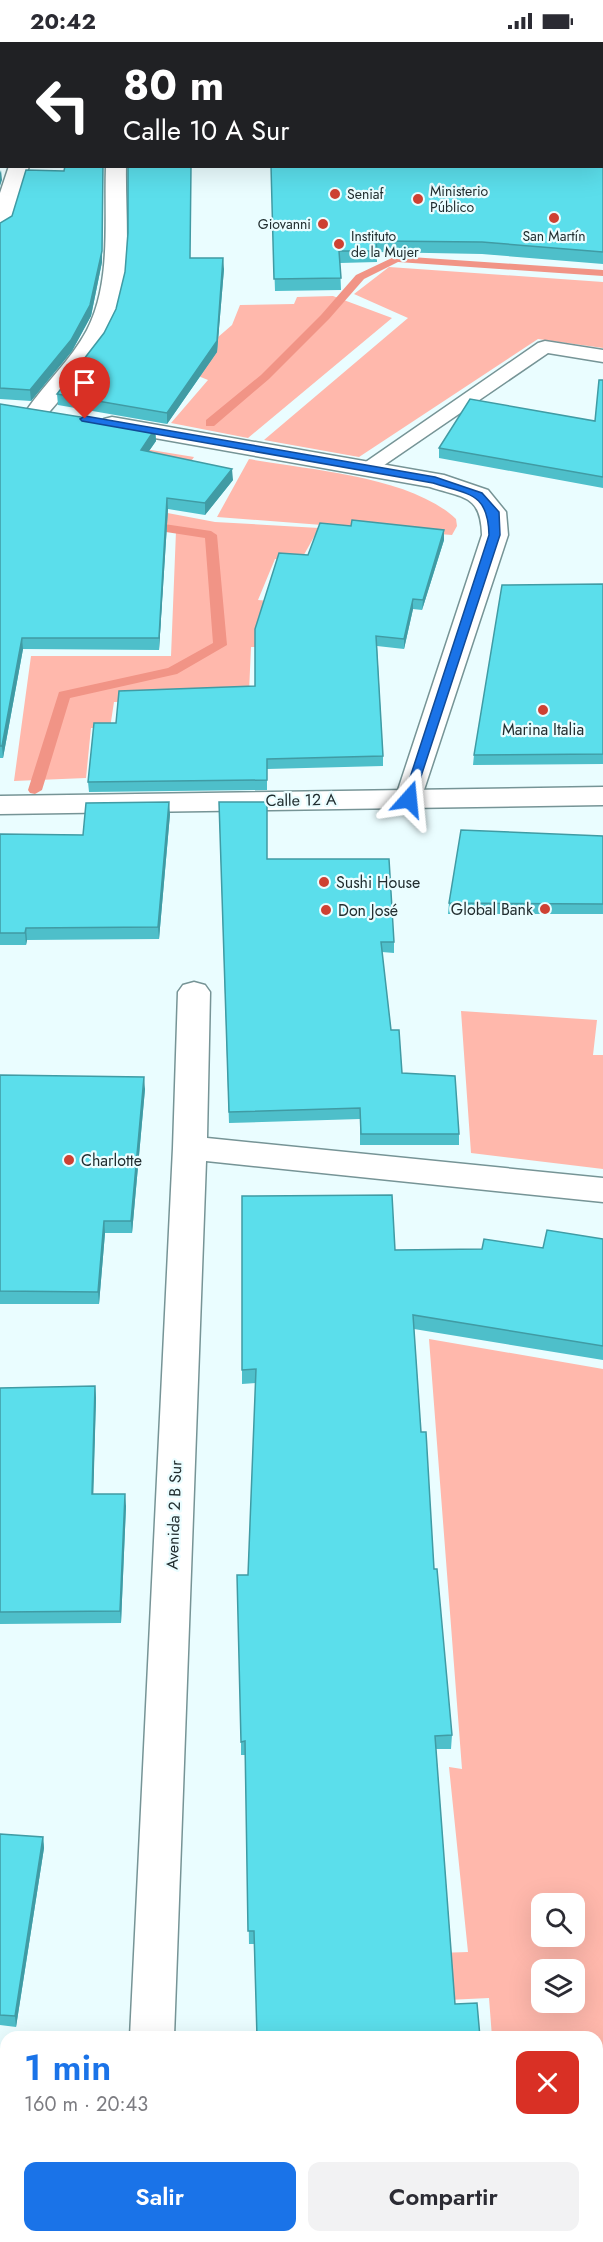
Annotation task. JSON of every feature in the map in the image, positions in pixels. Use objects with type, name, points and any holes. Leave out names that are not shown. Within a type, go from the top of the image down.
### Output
[{"type":"street","points":[[0,226],[18,168]]},
{"type":"street","points":[[116,168],[111,284],[104,317],[66,376],[29,410],[435,480],[479,495],[494,512],[495,535],[409,799]]},
{"type":"street","name":"Calle 12 A","points":[[0,805],[603,796]]},
{"type":"street","name":"Avenida 2 B Sur","points":[[152,2031],[190,1148],[194,992]]},
{"type":"street","points":[[190,1148],[603,1190]]},
{"type":"lane","points":[[367,468],[545,347],[603,356]]},
{"type":"shaded area","points":[[389,267],[603,282],[603,348],[538,339],[359,457],[264,440],[408,318],[354,294]]},
{"type":"shaded area","points":[[333,296],[392,318],[248,438],[171,423],[208,380],[181,369],[232,325],[240,305],[294,304],[297,297]]},
{"type":"shaded area","points":[[145,449],[194,457],[157,511],[215,522],[319,528],[301,560],[275,559],[258,600],[307,604],[295,647],[251,647],[249,692],[158,701],[114,702],[110,728],[91,728],[86,778],[14,781],[31,656],[171,656],[176,531],[81,524]]},
{"type":"shaded area","points":[[249,459],[329,471],[387,484],[437,505],[456,519],[457,526],[452,535],[217,517]]},
{"type":"shaded area","points":[[461,1011],[597,1020],[593,1055],[603,1055],[603,1169],[471,1153]]},
{"type":"shaded area","points":[[429,1339],[603,1369],[603,2031],[492,2031],[489,1998],[259,2009],[254,1959],[468,1952],[449,1767],[462,1769]]},
{"type":"building","points":[[65,168],[103,168],[102,251],[90,305],[71,340],[30,390],[0,388],[0,223],[12,216],[26,170],[64,171]]},
{"type":"building","points":[[128,168],[191,168],[190,258],[223,258],[217,341],[167,413],[57,394],[104,333],[116,309],[125,272],[128,233]]},
{"type":"building","points":[[271,168],[603,168],[603,252],[482,242],[376,241],[377,251],[339,251],[341,278],[274,279]]},
{"type":"building","points":[[599,380],[603,380],[603,477],[439,448],[470,399],[595,421]]},
{"type":"building","points":[[0,404],[155,429],[141,450],[232,469],[205,503],[167,498],[159,638],[22,638],[2,746],[0,746]]},
{"type":"building","points":[[352,520],[444,530],[423,600],[413,599],[404,639],[376,636],[383,756],[267,759],[267,780],[88,782],[94,723],[116,723],[119,691],[255,686],[255,629],[279,553],[308,555],[320,523],[351,526]]},
{"type":"building","name":"Marina Italia","points":[[603,584],[603,754],[474,755],[502,585]]},
{"type":"building","points":[[169,802],[158,927],[26,928],[25,933],[0,933],[0,834],[83,835],[86,803]]},
{"type":"building","points":[[219,802],[267,802],[267,859],[389,859],[394,942],[381,942],[391,1030],[399,1030],[402,1073],[455,1076],[459,1134],[361,1134],[360,1108],[229,1112]]},
{"type":"building","points":[[461,830],[603,836],[603,904],[449,903]]},
{"type":"building","name":"Charlotte","points":[[0,1075],[144,1077],[131,1221],[104,1221],[98,1292],[0,1291]]},
{"type":"building","points":[[392,1195],[395,1250],[482,1249],[484,1239],[543,1248],[547,1230],[603,1239],[603,1346],[413,1315],[421,1432],[426,1432],[434,1569],[437,1569],[452,1735],[435,1736],[455,2004],[477,2003],[479,2031],[257,2031],[254,1931],[248,1931],[245,1741],[241,1742],[237,1575],[248,1575],[256,1369],[242,1370],[242,1196]]},
{"type":"building","points":[[95,1386],[92,1494],[125,1494],[120,1611],[0,1612],[0,1388]]},
{"type":"building","points":[[0,1834],[43,1837],[15,2016],[0,2015]]},
{"type":"waterway","points":[[210,423],[265,377],[325,317],[360,277],[396,259],[603,273]]},
{"type":"waterway","points":[[35,790],[64,695],[172,671],[220,645],[211,535],[144,525]]},
{"type":"place","name":"Seniaf","points":[[335,194]]},
{"type":"place","name":"Ministerio Público","points":[[418,199]]},
{"type":"place","name":"San Martín","points":[[554,218]]},
{"type":"place","name":"Giovanni","points":[[323,224]]},
{"type":"place","name":"Instituto de la Mujer","points":[[339,244]]},
{"type":"place","name":"Marina Italia","points":[[543,710]]},
{"type":"place","name":"Sushi House","points":[[324,882]]},
{"type":"place","name":"Global Bank","points":[[545,909]]},
{"type":"place","name":"Don José","points":[[326,910]]},
{"type":"place","name":"Charlotte","points":[[69,1160]]},
{"type":"route","points":[[85,419],[435,480],[479,495],[494,512],[495,535],[409,799]]}]
